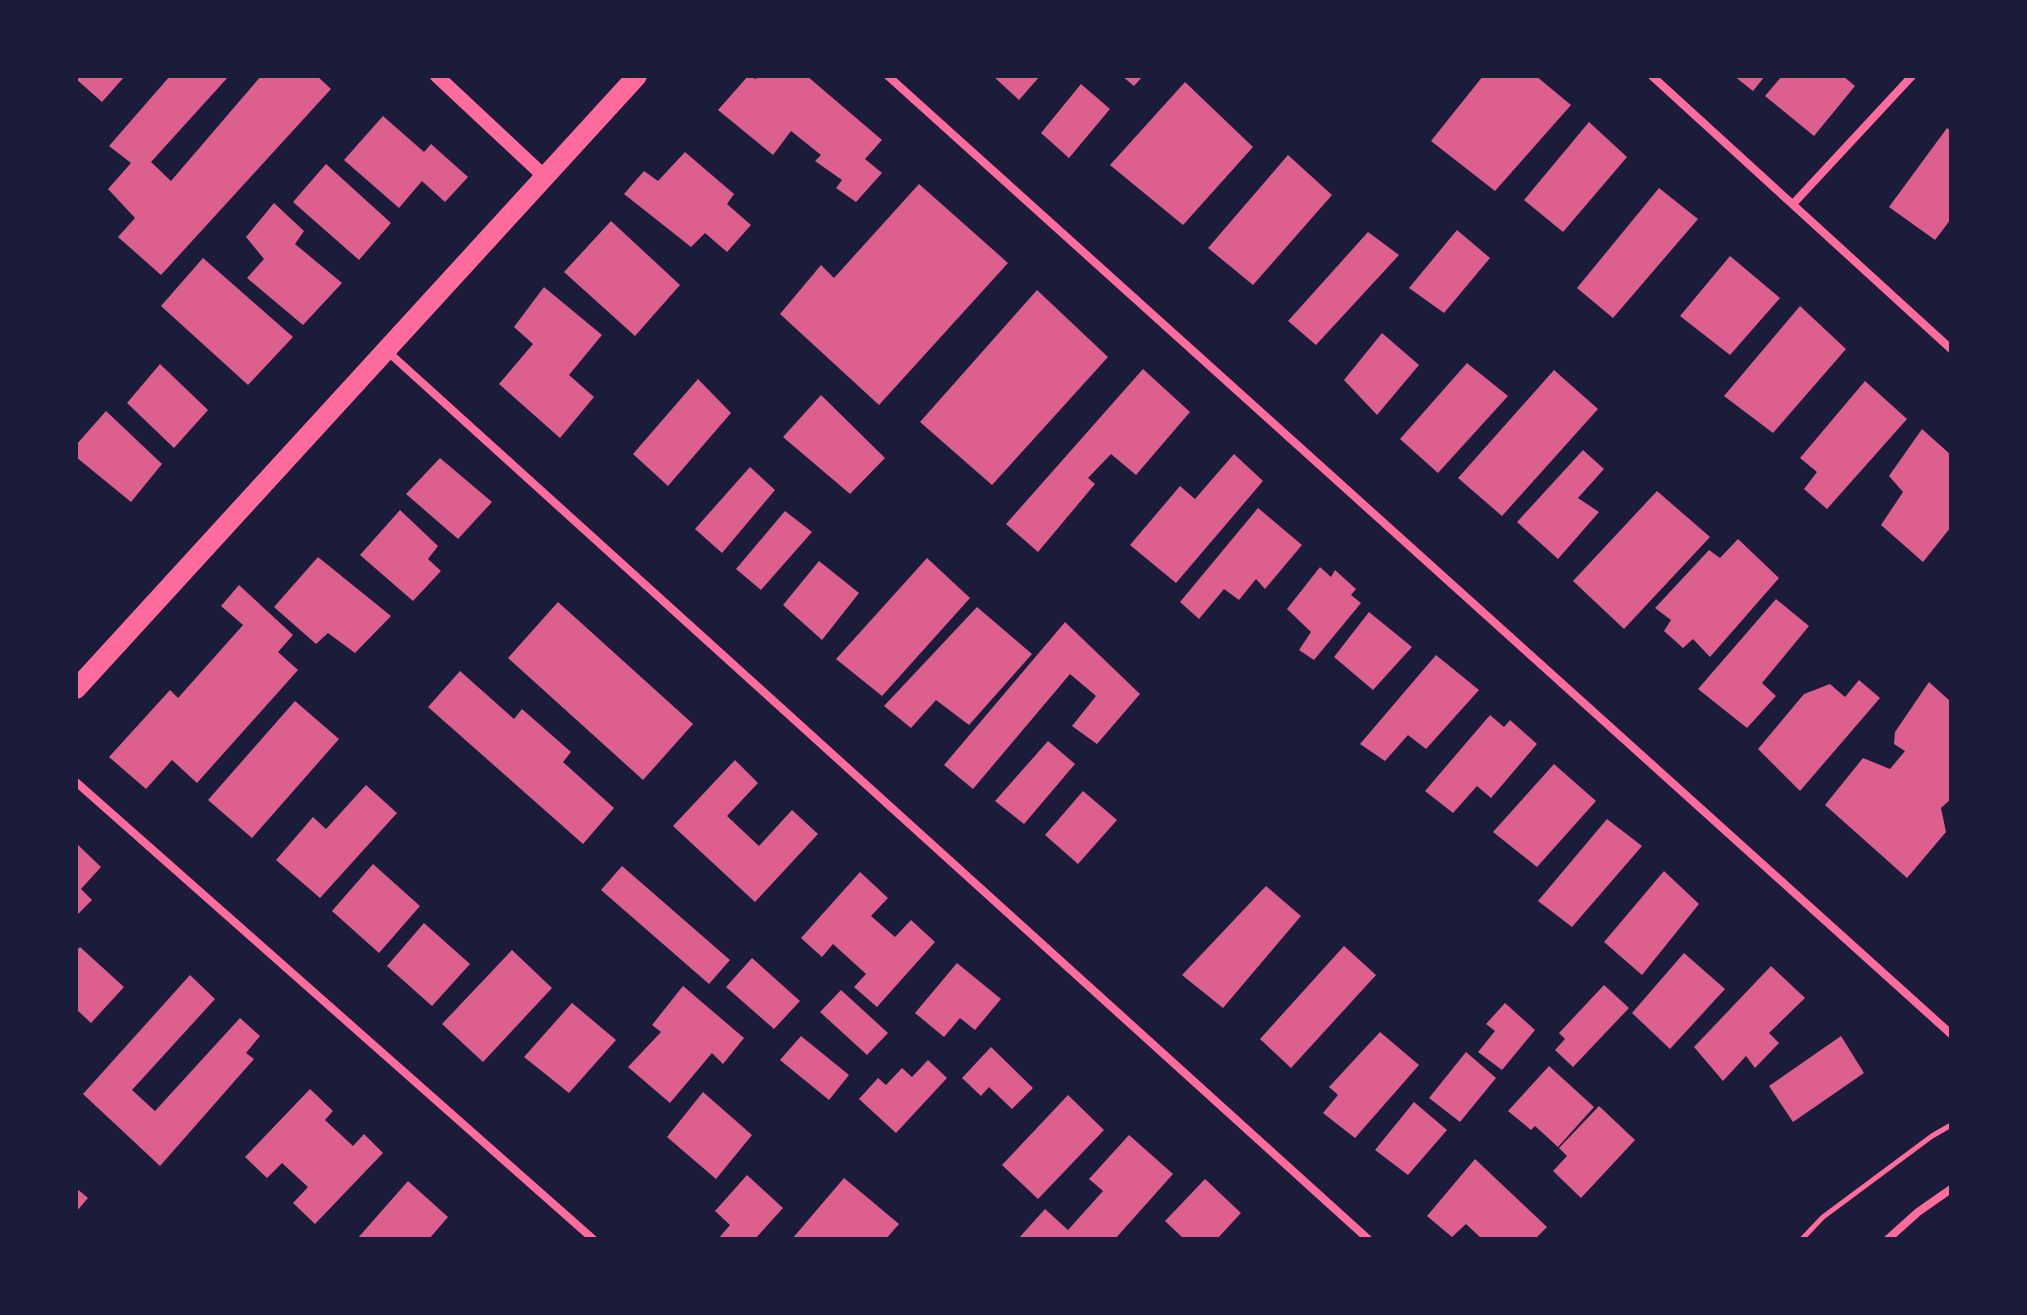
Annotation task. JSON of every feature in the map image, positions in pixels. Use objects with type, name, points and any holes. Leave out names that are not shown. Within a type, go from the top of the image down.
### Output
[{"type":"main road","points":[[76,689],[637,76]]},
{"type":"street","points":[[437,76],[545,177]]},
{"type":"street","points":[[888,76],[1951,1034]]},
{"type":"street","points":[[1652,76],[1951,349]]},
{"type":"street","points":[[1793,204],[1912,76]]},
{"type":"street","points":[[387,351],[1368,1239]]},
{"type":"street","points":[[76,782],[593,1239]]},
{"type":"street","points":[[1888,1239],[1918,1212],[1951,1189]]},
{"type":"path","points":[[1802,1239],[1823,1217],[1951,1125]]},
{"type":"building","points":[[76,76],[125,76],[102,102]]},
{"type":"building","points":[[170,76],[229,76],[151,162],[171,181],[261,76],[317,76],[331,89],[161,275],[118,237],[135,218],[108,189],[131,163],[109,146]]},
{"type":"building","points":[[748,76],[756,79],[758,76],[807,76],[882,140],[865,159],[882,173],[856,202],[836,188],[842,180],[815,161],[821,155],[791,131],[773,155],[718,110]]},
{"type":"building","points":[[993,76],[1040,76],[1019,100]]},
{"type":"building","points":[[1122,76],[1143,76],[1134,86]]},
{"type":"building","points":[[1483,76],[1536,76],[1571,105],[1495,191],[1431,141]]},
{"type":"building","points":[[1734,76],[1765,76],[1753,91]]},
{"type":"building","points":[[1782,76],[1843,76],[1855,86],[1814,136],[1765,96]]},
{"type":"building","points":[[1185,82],[1253,147],[1183,225],[1110,165]]},
{"type":"building","points":[[1081,84],[1110,109],[1069,158],[1041,133]]},
{"type":"building","points":[[383,116],[424,152],[431,144],[468,177],[445,202],[422,181],[399,208],[344,160]]},
{"type":"building","points":[[1589,122],[1627,157],[1563,232],[1524,200]]},
{"type":"building","points":[[1947,128],[1951,131],[1951,219],[1935,240],[1889,207]]},
{"type":"building","points":[[685,152],[734,194],[727,204],[751,225],[727,252],[705,233],[691,247],[624,194],[644,171],[658,181]]},
{"type":"building","points":[[1288,155],[1332,195],[1253,285],[1208,248]]},
{"type":"building","points":[[326,164],[391,223],[359,260],[293,202]]},
{"type":"building","points":[[919,184],[1008,263],[879,405],[780,314],[821,265],[834,278]]},
{"type":"building","points":[[1659,188],[1698,219],[1613,318],[1577,288]]},
{"type":"building","points":[[274,203],[304,231],[295,244],[342,283],[303,325],[247,278],[264,259],[246,237]]},
{"type":"building","points":[[611,221],[680,285],[635,336],[564,272]]},
{"type":"building","points":[[1457,230],[1490,258],[1444,313],[1409,288]]},
{"type":"building","points":[[1368,232],[1399,255],[1316,345],[1288,321]]},
{"type":"building","points":[[1730,256],[1780,298],[1730,355],[1680,316]]},
{"type":"building","points":[[203,258],[293,337],[248,385],[161,306]]},
{"type":"building","points":[[544,287],[602,335],[569,375],[594,397],[560,438],[499,384],[533,344],[514,327]]},
{"type":"building","points":[[1037,290],[1108,357],[992,485],[920,422]]},
{"type":"building","points":[[1800,306],[1846,349],[1773,433],[1724,396]]},
{"type":"building","points":[[1382,333],[1419,365],[1377,415],[1344,380]]},
{"type":"building","points":[[1467,363],[1508,396],[1438,473],[1400,439]]},
{"type":"building","points":[[160,364],[208,410],[174,448],[127,403]]},
{"type":"building","points":[[1143,369],[1190,412],[1136,475],[1111,454],[1088,478],[1095,484],[1038,552],[1006,524]]},
{"type":"building","points":[[1554,370],[1598,409],[1502,516],[1458,478]]},
{"type":"building","points":[[698,379],[731,413],[668,486],[633,454]]},
{"type":"building","points":[[1865,381],[1907,419],[1827,509],[1804,489],[1817,472],[1800,458]]},
{"type":"building","points":[[821,395],[885,458],[850,494],[783,437]]},
{"type":"building","points":[[106,411],[162,464],[131,502],[76,457],[76,445]]},
{"type":"building","points":[[1922,429],[1951,455],[1951,527],[1923,562],[1881,525],[1903,492],[1889,476]]},
{"type":"building","points":[[1583,450],[1604,469],[1578,498],[1599,512],[1558,559],[1517,522]]},
{"type":"building","points":[[1234,454],[1263,481],[1176,583],[1130,545],[1180,486],[1195,499]]},
{"type":"building","points":[[440,458],[492,502],[458,539],[406,494]]},
{"type":"building","points":[[750,467],[775,490],[722,553],[695,529]]},
{"type":"building","points":[[1657,491],[1710,537],[1624,629],[1573,581]]},
{"type":"building","points":[[1258,508],[1302,545],[1265,589],[1256,579],[1239,600],[1224,589],[1199,619],[1180,602]]},
{"type":"building","points":[[400,510],[438,546],[428,559],[441,571],[413,601],[360,555]]},
{"type":"building","points":[[785,511],[812,532],[761,590],[736,569]]},
{"type":"building","points":[[1738,539],[1779,578],[1710,657],[1693,639],[1683,648],[1664,631],[1671,620],[1655,608],[1709,550],[1720,558]]},
{"type":"building","points":[[318,557],[391,616],[355,653],[328,633],[316,644],[274,607]]},
{"type":"building","points":[[927,558],[970,598],[882,696],[836,659]]},
{"type":"building","points":[[819,561],[859,593],[822,640],[783,605]]},
{"type":"building","points":[[1320,567],[1331,577],[1335,570],[1356,589],[1351,595],[1361,603],[1314,660],[1299,650],[1311,632],[1287,609]]},
{"type":"building","points":[[239,585],[293,635],[278,652],[298,670],[197,783],[172,760],[146,789],[109,757],[170,690],[178,698],[243,625],[221,606]]},
{"type":"building","points":[[1776,599],[1809,626],[1762,683],[1776,696],[1747,728],[1698,689]]},
{"type":"building","points":[[558,602],[693,724],[643,780],[508,658]]},
{"type":"building","points":[[977,607],[1032,654],[969,725],[936,700],[911,728],[884,706]]},
{"type":"building","points":[[1369,612],[1412,647],[1373,690],[1334,657]]},
{"type":"building","points":[[1065,622],[1140,694],[1097,744],[1072,726],[1096,696],[1070,674],[973,789],[944,765]]},
{"type":"building","points":[[1436,655],[1479,690],[1426,749],[1408,735],[1385,761],[1360,744]]},
{"type":"building","points":[[460,671],[514,719],[522,709],[571,752],[563,762],[614,808],[583,844],[428,707]]},
{"type":"building","points":[[1859,680],[1880,698],[1800,791],[1758,749],[1804,694],[1830,684],[1845,697]]},
{"type":"building","points":[[1929,682],[1951,702],[1951,799],[1941,808],[1946,832],[1907,878],[1825,805],[1863,758],[1890,769],[1905,751],[1894,744],[1895,732]]},
{"type":"building","points":[[295,701],[339,739],[252,838],[208,800]]},
{"type":"building","points":[[1490,715],[1504,727],[1510,720],[1537,744],[1491,798],[1477,786],[1453,813],[1425,791]]},
{"type":"building","points":[[1048,741],[1075,764],[1024,824],[995,801]]},
{"type":"building","points":[[735,760],[758,783],[727,816],[759,846],[792,810],[818,834],[755,902],[673,826]]},
{"type":"building","points":[[1554,764],[1596,801],[1537,867],[1493,832]]},
{"type":"building","points":[[366,785],[397,813],[320,898],[276,860],[313,817],[326,829]]},
{"type":"building","points":[[1083,791],[1117,820],[1078,864],[1045,835]]},
{"type":"building","points":[[1607,819],[1642,846],[1572,927],[1538,901]]},
{"type":"building","points":[[76,843],[101,867],[81,889],[92,900],[76,916]]},
{"type":"building","points":[[373,864],[420,906],[379,953],[332,911]]},
{"type":"building","points":[[622,866],[730,960],[709,984],[601,890]]},
{"type":"building","points":[[1664,871],[1699,904],[1642,975],[1604,942]]},
{"type":"building","points":[[860,872],[888,898],[871,916],[895,937],[911,920],[935,942],[877,1007],[854,987],[866,974],[833,944],[822,957],[801,938]]},
{"type":"building","points":[[1266,886],[1301,916],[1223,1008],[1182,975]]},
{"type":"building","points":[[424,923],[470,964],[432,1006],[387,966]]},
{"type":"building","points":[[1344,946],[1376,975],[1291,1068],[1260,1039]]},
{"type":"building","points":[[80,947],[124,987],[91,1023],[76,1009],[76,951]]},
{"type":"building","points":[[512,950],[552,988],[483,1062],[442,1024]]},
{"type":"building","points":[[1684,953],[1725,989],[1670,1049],[1632,1013]]},
{"type":"building","points":[[752,958],[800,1001],[774,1029],[726,987]]},
{"type":"building","points":[[957,963],[1001,999],[975,1030],[960,1018],[944,1037],[915,1013]]},
{"type":"building","points":[[1771,966],[1805,998],[1769,1033],[1779,1043],[1755,1068],[1746,1056],[1723,1081],[1694,1047]]},
{"type":"building","points":[[190,975],[215,999],[132,1090],[155,1111],[240,1018],[260,1036],[246,1053],[254,1059],[160,1166],[83,1094]]},
{"type":"building","points":[[1604,985],[1629,1008],[1573,1067],[1555,1050],[1565,1039],[1559,1033]]},
{"type":"building","points":[[683,986],[744,1038],[723,1064],[712,1053],[670,1103],[628,1067],[661,1032],[652,1025]]},
{"type":"building","points":[[841,990],[888,1033],[867,1055],[820,1012]]},
{"type":"building","points":[[572,1003],[616,1040],[569,1093],[524,1057]]},
{"type":"building","points":[[1505,1003],[1535,1030],[1502,1070],[1478,1052],[1495,1031],[1486,1024]]},
{"type":"building","points":[[1380,1032],[1419,1065],[1355,1138],[1323,1113],[1338,1095],[1329,1087]]},
{"type":"building","points":[[801,1036],[849,1075],[829,1100],[780,1060]]},
{"type":"building","points":[[1841,1036],[1864,1073],[1793,1122],[1769,1086]]},
{"type":"building","points":[[991,1047],[1033,1088],[1012,1109],[989,1087],[981,1096],[962,1078]]},
{"type":"building","points":[[1466,1052],[1496,1078],[1460,1122],[1429,1098]]},
{"type":"building","points":[[928,1060],[947,1078],[896,1133],[859,1099],[878,1078],[886,1085],[902,1068],[912,1077]]},
{"type":"building","points":[[1549,1066],[1594,1107],[1558,1147],[1535,1126],[1531,1130],[1508,1111]]},
{"type":"building","points":[[310,1089],[333,1111],[325,1120],[353,1146],[364,1134],[383,1153],[315,1224],[293,1203],[308,1187],[282,1163],[267,1178],[245,1157]]},
{"type":"building","points":[[703,1092],[752,1135],[716,1179],[667,1137]]},
{"type":"building","points":[[1068,1095],[1104,1130],[1038,1199],[1002,1165]]},
{"type":"building","points":[[1414,1102],[1447,1130],[1408,1175],[1375,1150]]},
{"type":"building","points":[[1599,1106],[1635,1140],[1581,1198],[1553,1171],[1567,1156],[1559,1148]]},
{"type":"building","points":[[1129,1135],[1173,1174],[1115,1239],[1018,1239],[1045,1209],[1068,1230],[1103,1191],[1089,1179]]},
{"type":"building","points":[[1475,1159],[1547,1227],[1535,1239],[1482,1239],[1466,1224],[1452,1237],[1427,1216]]},
{"type":"building","points":[[747,1175],[783,1208],[755,1239],[718,1239],[730,1225],[715,1211]]},
{"type":"building","points":[[844,1178],[899,1224],[886,1239],[792,1239]]},
{"type":"building","points":[[1205,1179],[1241,1213],[1217,1239],[1184,1239],[1165,1221]]},
{"type":"building","points":[[408,1181],[448,1217],[429,1239],[357,1239]]},
{"type":"building","points":[[76,1188],[88,1198],[76,1212]]}]
